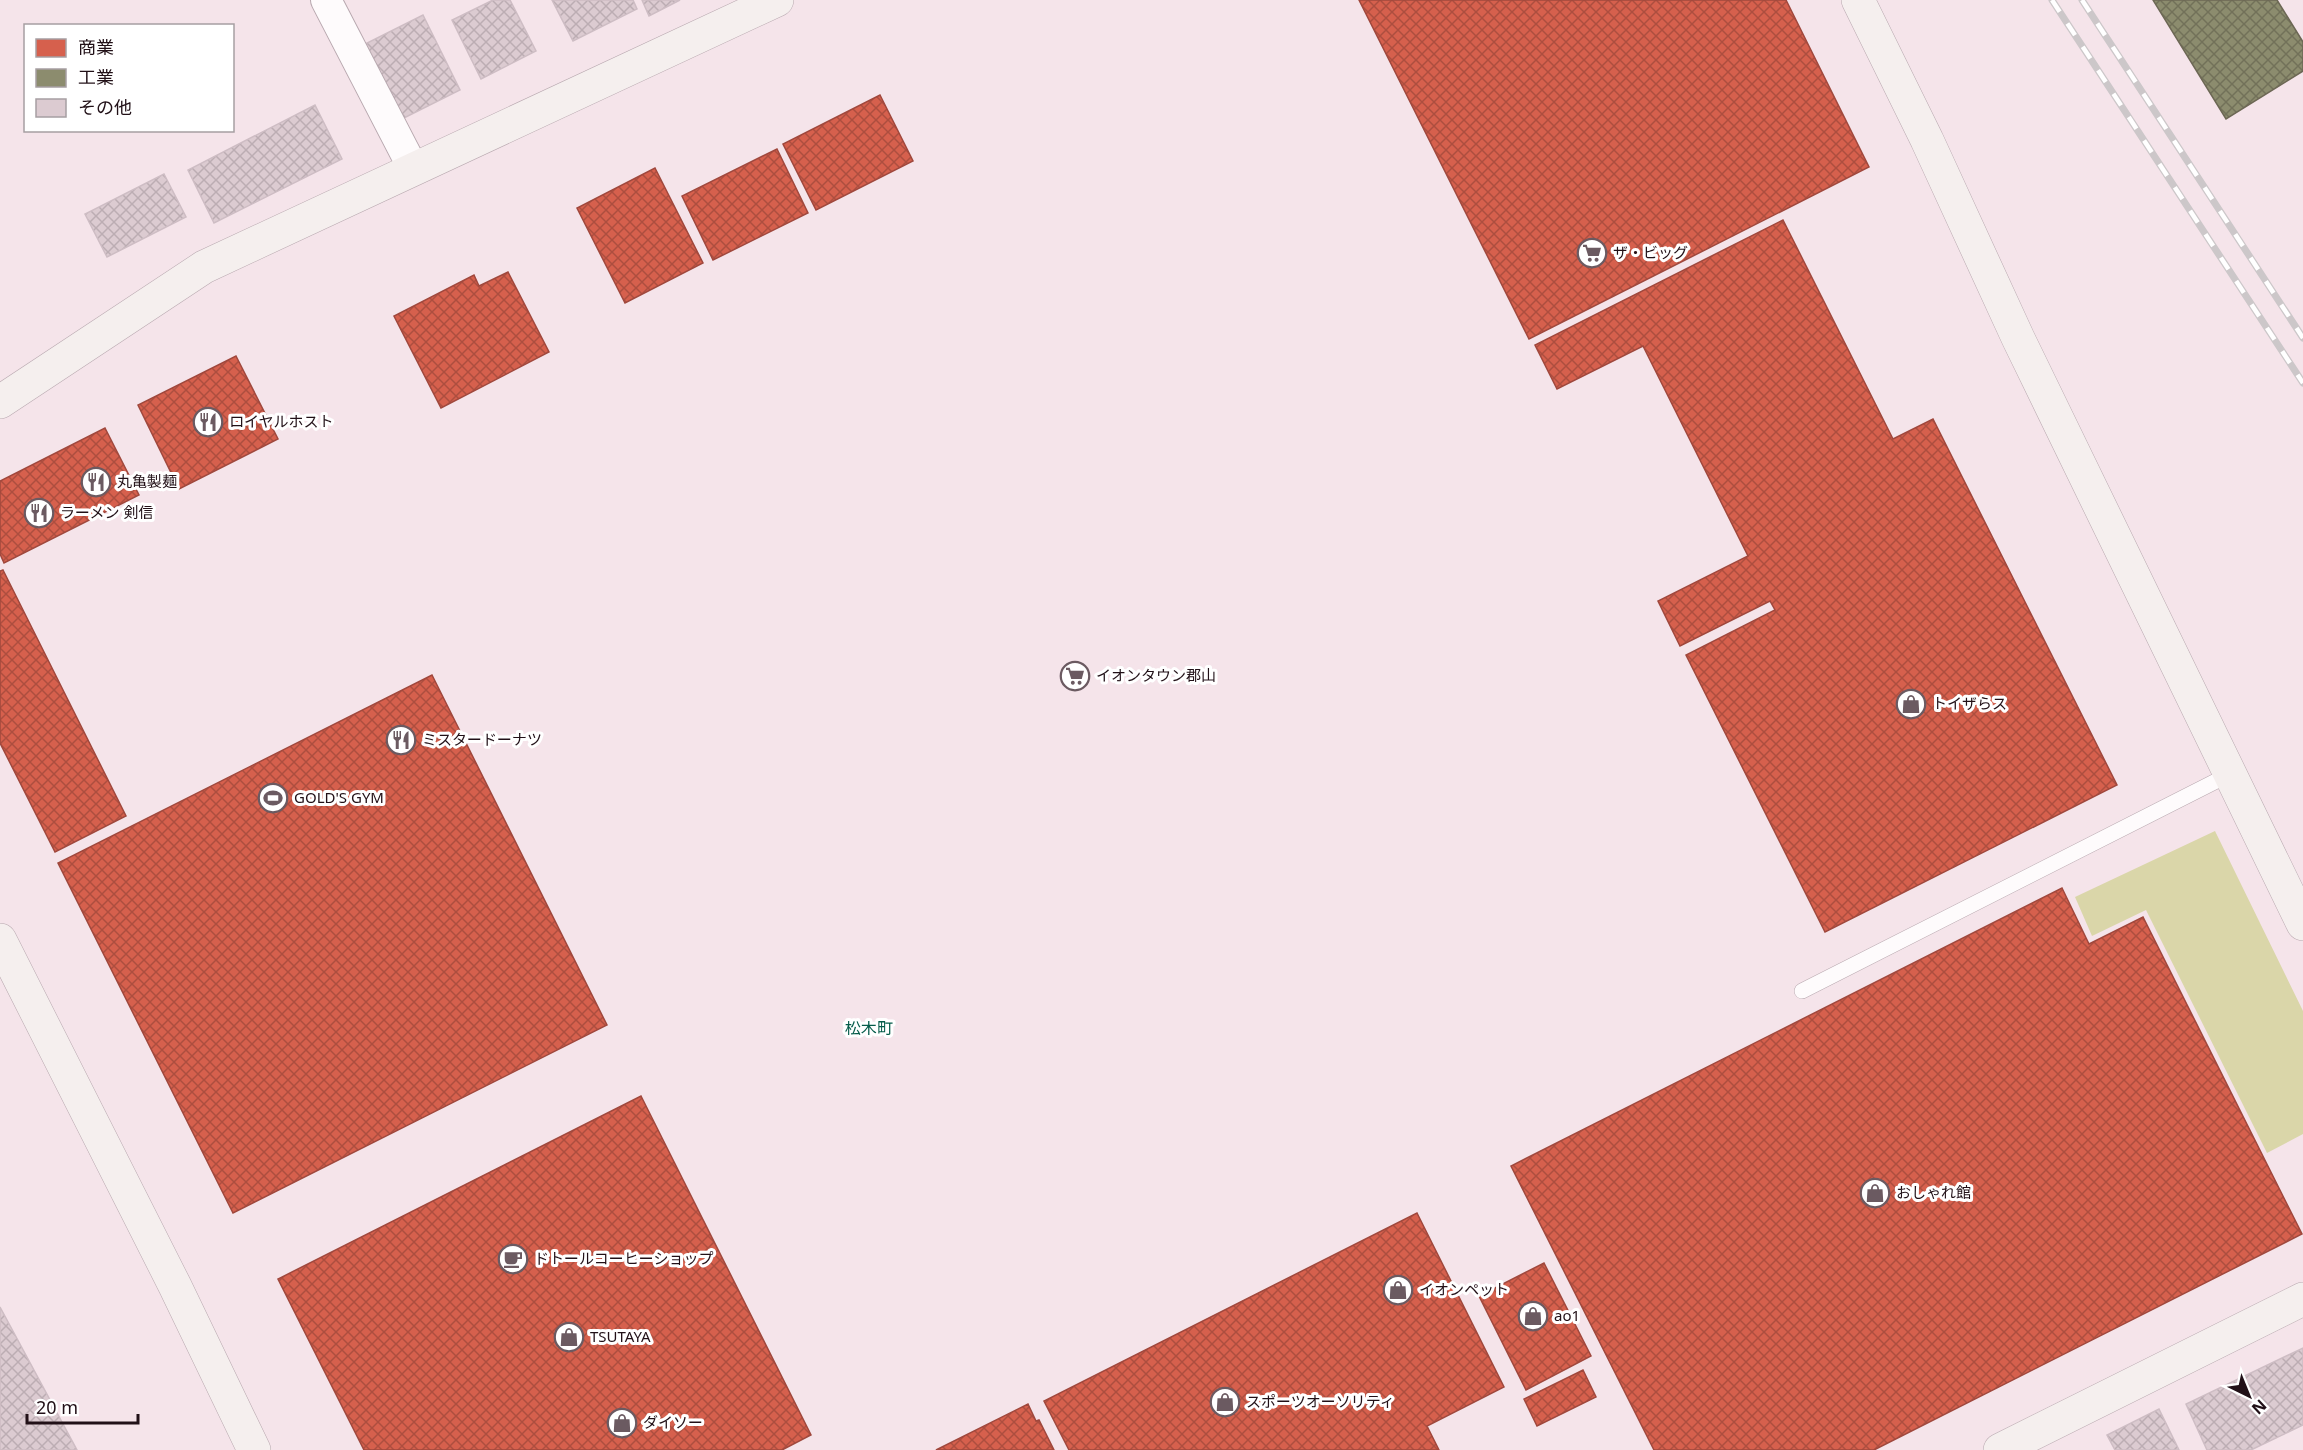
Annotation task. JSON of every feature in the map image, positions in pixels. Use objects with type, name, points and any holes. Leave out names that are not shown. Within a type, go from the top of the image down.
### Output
[{"type":"street","points":[[326,0],[412,168]]},
{"type":"street","points":[[0,402],[204,267],[412,168],[777,0]]},
{"type":"street","points":[[1858,0],[1927,140],[2023,348],[2303,924]]},
{"type":"street","points":[[0,940],[254,1450]]},
{"type":"street","points":[[2000,1450],[2303,1299]]},
{"type":"lane","points":[[1802,991],[2230,774]]},
{"type":"shaded area","points":[[2215,831],[2303,1011],[2303,1134],[2267,1153],[2146,910],[2092,936],[2075,897]]},
{"type":"building: 商業","name":"ザ・ビッグ","points":[[1359,0],[1786,0],[1869,167],[1529,339]]},
{"type":"building: 商業","points":[[880,95],[913,161],[816,210],[783,144]]},
{"type":"building: 商業","points":[[777,149],[808,213],[713,260],[682,196]]},
{"type":"building: 商業","points":[[655,168],[703,263],[625,303],[577,208]]},
{"type":"building: 商業","points":[[1783,220],[1893,439],[1933,419],[2117,785],[1825,932],[1686,655],[1775,610],[1770,601],[1680,646],[1658,601],[1748,556],[1643,346],[1557,389],[1535,345]]},
{"type":"building: 商業","points":[[508,272],[549,352],[441,408],[394,316],[474,275],[479,286]]},
{"type":"building: 商業","name":"ロイヤルホスト","points":[[236,356],[278,439],[179,489],[138,405]]},
{"type":"building: 商業","points":[[105,428],[139,495],[4,563],[0,554],[0,481]]},
{"type":"building: 商業","points":[[3,570],[126,816],[55,852],[0,743],[0,571]]},
{"type":"building: 商業","points":[[432,675],[607,1025],[233,1213],[58,863]]},
{"type":"building: 商業","points":[[2062,888],[2089,944],[2143,917],[2302,1234],[1874,1450],[1654,1450],[1511,1166]]},
{"type":"building: 商業","points":[[641,1096],[811,1435],[782,1450],[364,1450],[278,1279]]},
{"type":"building: 商業","points":[[1417,1213],[1504,1387],[1427,1426],[1439,1450],[1069,1450],[1044,1401]]},
{"type":"building: 商業","points":[[1544,1263],[1591,1356],[1526,1390],[1479,1296]]},
{"type":"building: 商業","points":[[1583,1370],[1596,1397],[1537,1426],[1524,1399]]},
{"type":"building: 商業","points":[[1028,1404],[1054,1450],[936,1450]]},
{"type":"building: 工業","points":[[2153,0],[2277,0],[2303,42],[2303,71],[2226,119]]},
{"type":"building: その他","points":[[493,0],[510,0],[536,51],[481,79],[452,20]]},
{"type":"building: その他","points":[[552,0],[633,0],[637,9],[573,41]]},
{"type":"building: その他","points":[[642,0],[680,0],[649,16]]},
{"type":"building: その他","points":[[423,15],[460,90],[402,119],[365,44]]},
{"type":"building: その他","points":[[315,105],[342,159],[214,223],[188,170]]},
{"type":"building: その他","points":[[164,174],[186,217],[107,257],[85,214]]},
{"type":"building: その他","points":[[0,1307],[77,1450],[0,1450]]},
{"type":"building: その他","points":[[2303,1348],[2303,1425],[2251,1450],[2207,1450],[2186,1404]]},
{"type":"building: その他","points":[[2159,1409],[2179,1450],[2115,1450],[2107,1435]]},
{"type":"railway","points":[[2052,0],[2303,383]]},
{"type":"railway","points":[[2082,0],[2303,338]]},
{"type":"place","name":"ザ・ビッグ","points":[[1592,253]]},
{"type":"place","name":"ロイヤルホスト","points":[[208,422]]},
{"type":"place","name":"丸亀製麺","points":[[96,482]]},
{"type":"place","name":"ラーメン 剣信","points":[[39,513]]},
{"type":"place","name":"イオンタウン郡山","points":[[1075,676]]},
{"type":"place","name":"トイザらス","points":[[1911,704]]},
{"type":"place","name":"ミスタードーナツ","points":[[401,740]]},
{"type":"place","name":"GOLD'S GYM","points":[[273,798]]},
{"type":"place","name":"おしゃれ館","points":[[1875,1193]]},
{"type":"place","name":"ドトールコーヒーショップ","points":[[513,1259]]},
{"type":"place","name":"イオンペット","points":[[1398,1290]]},
{"type":"place","name":"ao1","points":[[1533,1316]]},
{"type":"place","name":"TSUTAYA","points":[[569,1337]]},
{"type":"place","name":"スポーツオーソリティ","points":[[1225,1402]]},
{"type":"place","name":"ダイソー","points":[[622,1423]]},
{"type":"district","name":"松木町","points":[[869,1028]]}]
